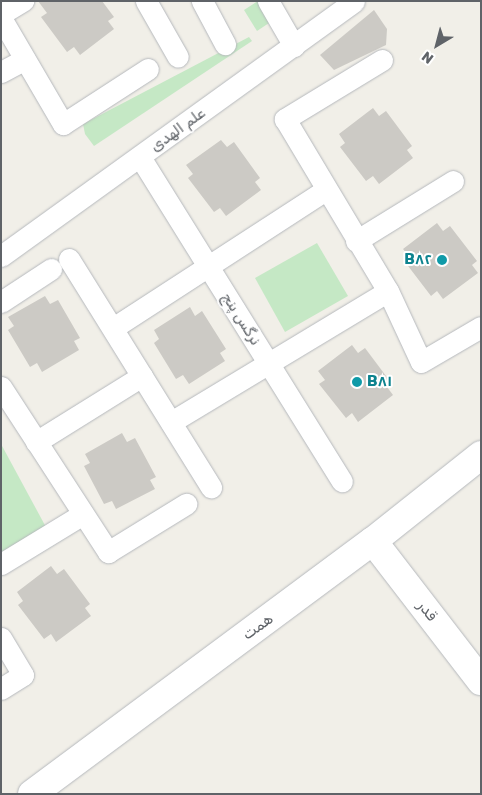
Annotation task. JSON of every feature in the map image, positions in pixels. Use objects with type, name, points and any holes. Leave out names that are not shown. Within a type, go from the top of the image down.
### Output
[{"type":"street","points":[[1,14],[22,1]]},
{"type":"street","points":[[146,1],[178,57]]},
{"type":"street","points":[[202,1],[225,44]]},
{"type":"street","points":[[268,1],[294,46]]},
{"type":"street","name":"علم الهدی","points":[[1,256],[354,1]]},
{"type":"street","points":[[1,18],[63,124],[148,69]]},
{"type":"street","points":[[1,72],[25,59]]},
{"type":"street","points":[[382,60],[285,119],[324,191],[388,291],[421,362],[481,327]]},
{"type":"street","name":"نرگس پنج","points":[[140,157],[342,481]]},
{"type":"street","points":[[356,241],[453,181]]},
{"type":"street","points":[[113,328],[324,191]]},
{"type":"street","points":[[1,302],[60,264],[113,328],[211,487]]},
{"type":"street","points":[[171,422],[388,291]]},
{"type":"street","points":[[36,442],[142,376]]},
{"type":"street","points":[[1,387],[108,552],[186,504]]},
{"type":"street","name":"همت","points":[[32,794],[373,541],[481,455]]},
{"type":"street","points":[[1,564],[83,514]]},
{"type":"street","name":"قدر","points":[[373,541],[481,681]]},
{"type":"street","points":[[1,638],[23,675],[1,689]]},
{"type":"green space","points":[[258,1],[272,21],[257,31],[244,10]]},
{"type":"green space","points":[[249,37],[252,41],[94,146],[85,134],[83,124]]},
{"type":"green space","points":[[317,243],[348,296],[285,332],[255,278]]},
{"type":"green space","points":[[1,444],[47,529],[1,553]]},
{"type":"building","points":[[38,1],[102,1],[114,17],[108,21],[114,29],[80,55],[74,47],[67,52],[41,17],[47,13]]},
{"type":"building","points":[[374,10],[387,29],[386,45],[334,70],[320,55]]},
{"type":"building","points":[[373,108],[379,116],[386,111],[412,146],[407,150],[413,158],[379,184],[373,176],[366,181],[340,147],[345,143],[339,134]]},
{"type":"building","points":[[221,140],[227,147],[234,142],[260,178],[255,182],[261,190],[226,216],[220,208],[214,212],[188,178],[193,174],[186,165]]},
{"type":"building","name":"B۸۲","points":[[437,223],[443,231],[450,226],[477,261],[472,265],[478,273],[443,299],[437,291],[431,296],[405,262],[410,258],[403,249]]},
{"type":"building","points":[[45,296],[50,304],[58,300],[80,338],[74,341],[79,350],[42,372],[37,363],[30,367],[8,330],[14,326],[8,317]]},
{"type":"building","points":[[190,307],[195,316],[202,311],[226,349],[220,353],[225,361],[189,384],[183,375],[176,379],[154,343],[159,339],[154,330]]},
{"type":"building","name":"B۸۱","points":[[352,345],[358,353],[365,348],[392,384],[387,387],[393,395],[358,422],[352,413],[346,418],[319,384],[325,380],[318,371]]},
{"type":"building","points":[[122,433],[127,442],[135,438],[156,477],[150,480],[155,489],[116,509],[112,501],[104,504],[84,466],[90,463],[85,454]]},
{"type":"building","points":[[51,566],[57,574],[64,569],[90,604],[85,608],[91,616],[56,642],[51,634],[44,639],[18,605],[23,601],[17,592]]},
{"type":"place","name":"B۸۲","points":[[442,260]]},
{"type":"place","name":"B۸۱","points":[[357,382]]}]
